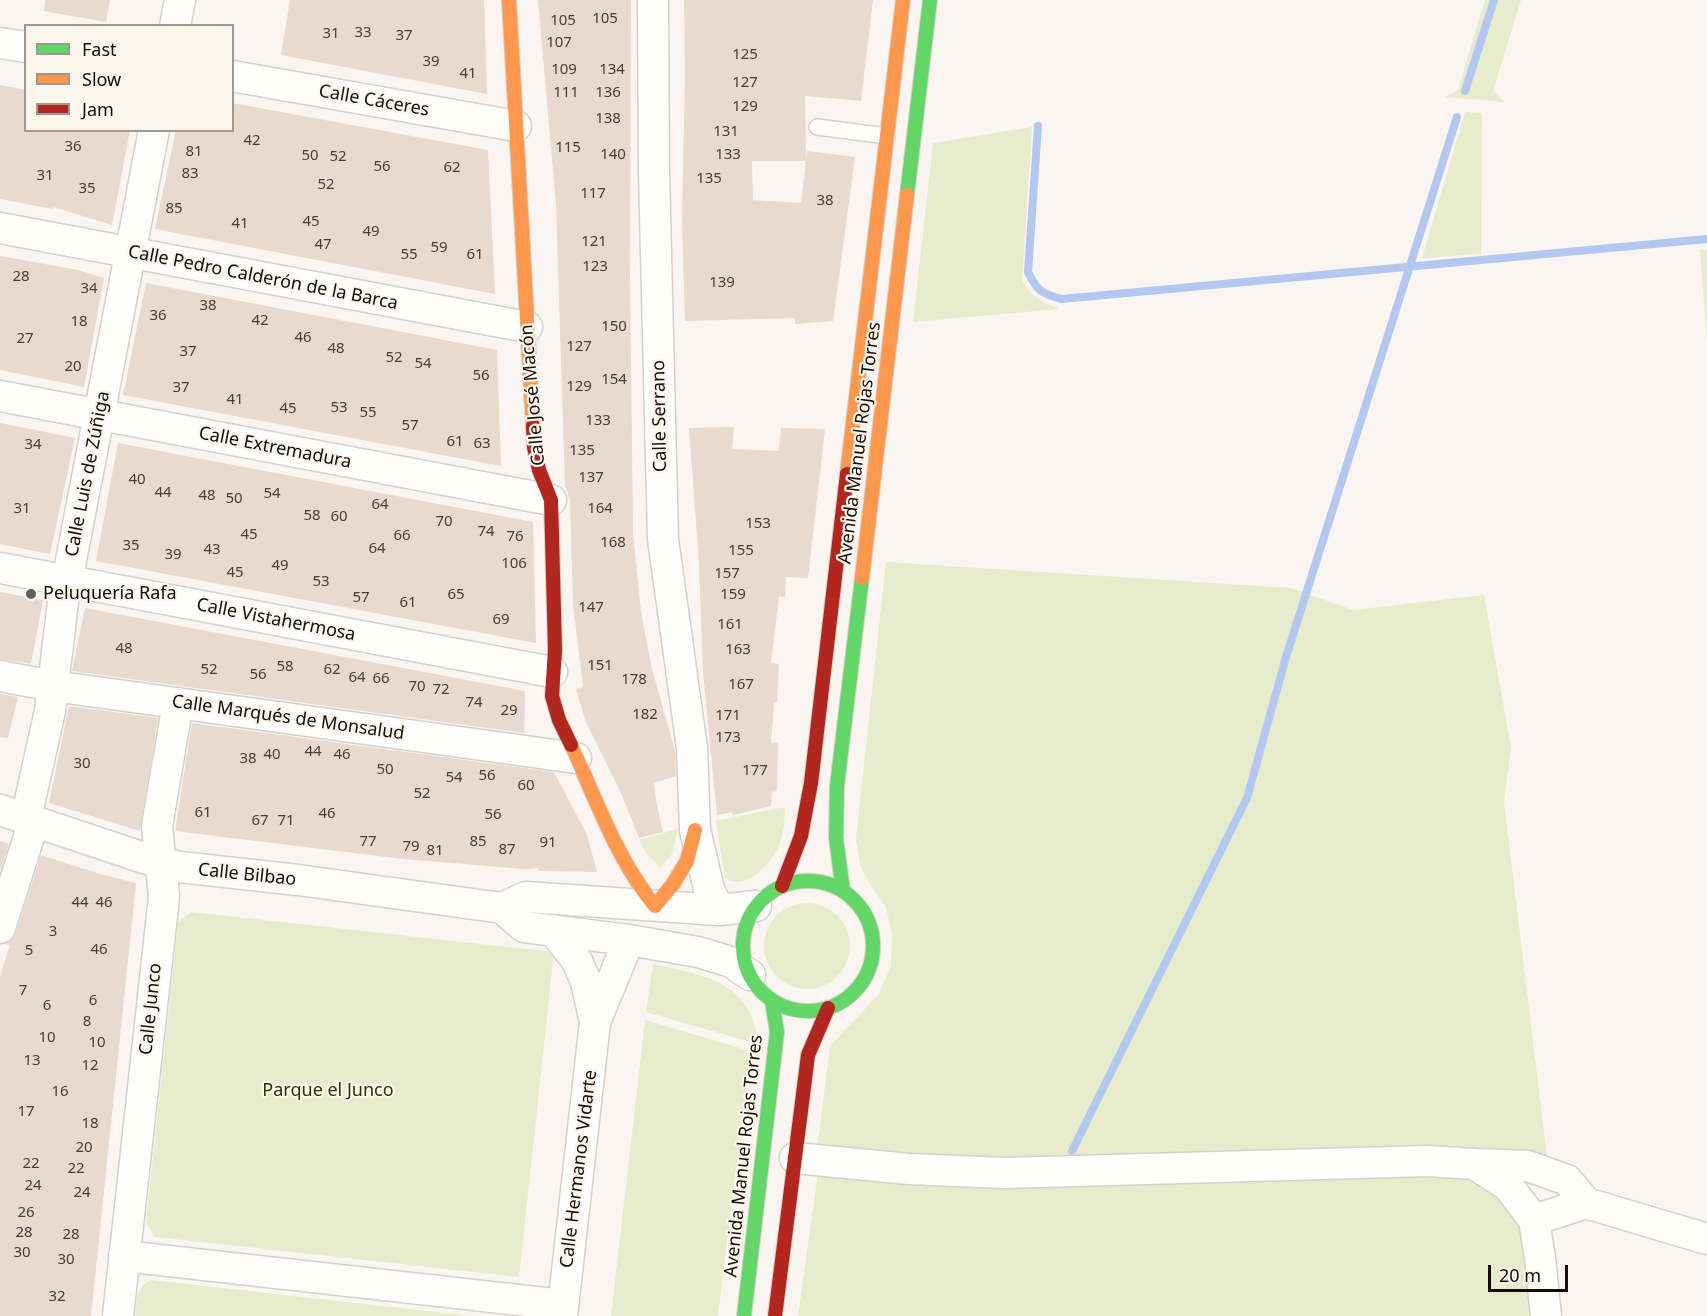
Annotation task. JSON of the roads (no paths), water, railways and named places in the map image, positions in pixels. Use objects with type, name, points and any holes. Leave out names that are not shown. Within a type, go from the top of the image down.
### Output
[{"type":"main road","name":"Calle José Macón","points":[[509,0],[534,447],[539,470],[550,500],[555,650],[552,696],[559,720],[618,846],[642,890],[655,906]]},
{"type":"main road","name":"Avenida Manuel Rojas Torres","points":[[782,886],[801,836],[811,783],[903,0]]},
{"type":"main road","name":"Avenida Manuel Rojas Torres","points":[[843,891],[836,838],[837,786],[930,0]]},
{"type":"main road","name":"Calle Serrano","points":[[655,906],[673,884],[687,861],[695,830]]},
{"type":"main road","points":[[803,880],[824,882],[843,891],[859,905],[869,923],[873,944],[870,964],[861,983],[847,998],[828,1008],[809,1011],[790,1009],[772,1001],[759,989],[750,975],[744,958],[743,940],[747,922],[756,906],[768,894],[782,886],[803,880]]},
{"type":"main road","name":"Avenida Manuel Rojas Torres","points":[[744,1316],[777,1032],[772,1001]]},
{"type":"main road","points":[[775,1316],[808,1055],[828,1008]]},
{"type":"street","points":[[175,24],[180,0]]},
{"type":"street","name":"Calle Serrano","points":[[653,0],[654,172],[663,539],[692,748],[695,830],[709,888],[719,910]]},
{"type":"street","points":[[0,43],[24,47]]},
{"type":"street","name":"Calle Cáceres","points":[[234,76],[516,126]]},
{"type":"street","name":"Calle Luis de Zúñiga","points":[[0,928],[20,816],[50,711],[67,581],[154,132]]},
{"type":"street","name":"Calle Pedro Calderón de la Barca","points":[[0,228],[527,327]]},
{"type":"street","name":"Calle Extremadura","points":[[0,396],[550,500]]},
{"type":"street","name":"Calle Vistahermosa","points":[[0,568],[552,672]]},
{"type":"street","name":"Calle Marqués de Monsalud","points":[[0,676],[53,686],[576,758]]},
{"type":"street","name":"Calle Junco","points":[[118,1316],[164,897],[157,826],[178,703]]},
{"type":"street","name":"Calle Bilbao","points":[[20,816],[180,867],[502,908],[526,897],[719,910],[756,906]]},
{"type":"street","name":"Calle José Macón","points":[[617,939],[610,903],[622,873],[618,846]]},
{"type":"street","points":[[502,908],[524,927],[698,952],[731,962],[750,975]]},
{"type":"street","name":"Calle Hermanos Vidarte","points":[[553,930],[577,961],[586,982],[596,1022]]},
{"type":"street","name":"Calle Hermanos Vidarte","points":[[562,1311],[596,1022],[617,939]]},
{"type":"street","points":[[795,1158],[909,1169],[1005,1173],[1428,1161],[1528,1166],[1567,1180],[1586,1203],[1707,1239]]},
{"type":"street","points":[[1474,1164],[1508,1186],[1534,1220],[1546,1316]]},
{"type":"street","points":[[1534,1220],[1586,1203]]},
{"type":"street","points":[[124,1256],[562,1311]]},
{"type":"lane","points":[[817,127],[887,136]]},
{"type":"waterway","points":[[1465,91],[1494,0]]},
{"type":"waterway","points":[[1072,1151],[1247,798],[1286,657],[1457,117]]},
{"type":"waterway","points":[[1038,126],[1028,272],[1034,284],[1041,291],[1062,299],[1707,239]]},
{"type":"place","name":"Peluquería Rafa","points":[[31,594]]},
{"type":"park label","name":"Parque el Junco","points":[[328,1091]]}]
